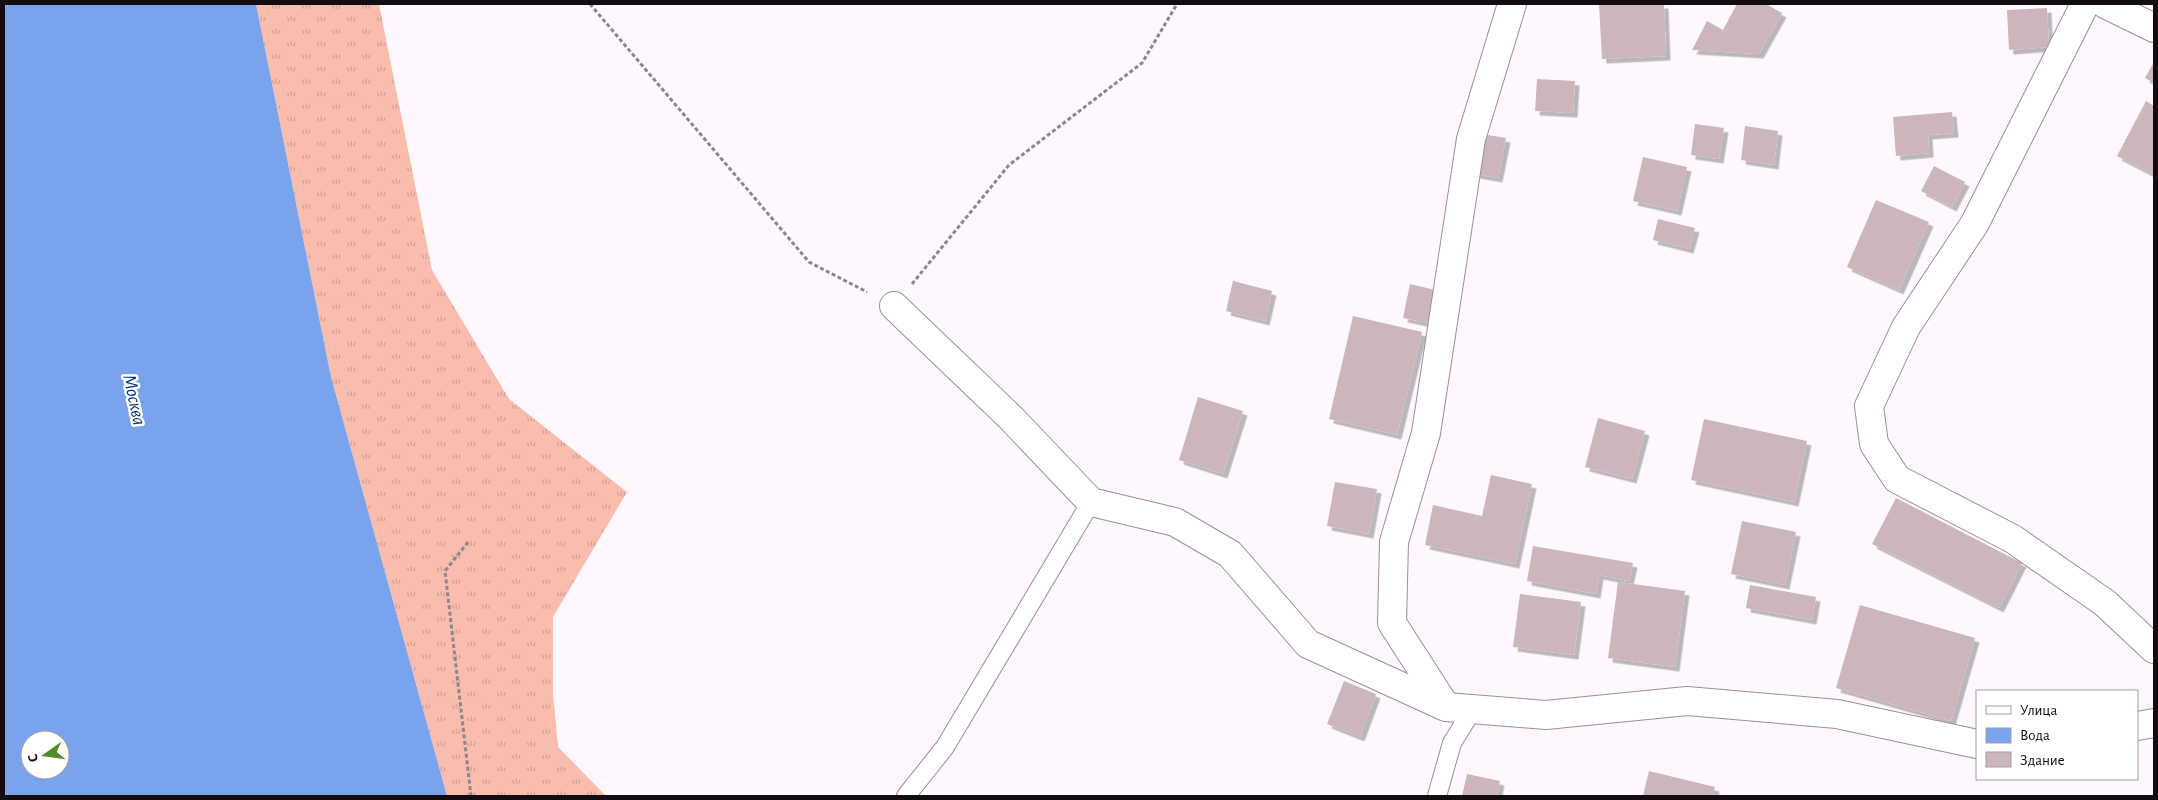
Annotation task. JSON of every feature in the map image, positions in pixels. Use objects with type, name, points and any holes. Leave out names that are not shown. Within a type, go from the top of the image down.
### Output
[{"type":"street","points":[[1460,708],[1392,623],[1394,542],[1426,432],[1471,139],[1512,4]]},
{"type":"street","points":[[2085,4],[1975,223],[1906,327],[1869,406],[1874,444],[1897,479],[2013,539],[2105,603],[2154,649]]},
{"type":"street","points":[[2105,4],[2154,28]]},
{"type":"street","points":[[894,306],[1011,418],[1091,502],[1175,522],[1230,554],[1308,644],[1460,708],[1546,714],[1687,701],[1837,714],[1976,744]]},
{"type":"street","points":[[2138,726],[2154,723]]},
{"type":"lane","points":[[906,796],[945,747],[1091,502]]},
{"type":"lane","points":[[1438,796],[1460,708]]},
{"type":"path","points":[[590,4],[809,262],[894,306],[1009,165],[1142,63],[1177,4]]},
{"type":"path","points":[[468,542],[445,571],[471,796]]},
{"type":"green space","points":[[256,4],[379,4],[432,270],[509,399],[627,492],[553,617],[553,694],[558,747],[606,796],[447,796],[331,377]]},
{"type":"water","name":"Москва","points":[[4,4],[256,4],[331,377],[447,796],[4,796]]},
{"type":"building","points":[[1599,4],[1664,4],[1666,56],[1602,59]]},
{"type":"building","points":[[1737,4],[1766,4],[1782,13],[1759,54],[1692,50],[1707,21],[1723,30]]},
{"type":"building","points":[[2047,8],[2049,47],[2009,50],[2007,10]]},
{"type":"building","points":[[2154,62],[2154,83],[2145,78]]},
{"type":"building","points":[[1537,79],[1575,81],[1573,113],[1535,111]]},
{"type":"building","points":[[2146,101],[2154,106],[2154,175],[2117,156]]},
{"type":"building","points":[[1952,112],[1954,133],[1928,135],[1929,153],[1896,156],[1893,117]]},
{"type":"building","points":[[1695,124],[1724,128],[1719,159],[1691,155]]},
{"type":"building","points":[[1745,126],[1778,131],[1774,165],[1741,160]]},
{"type":"building","points":[[1482,134],[1506,138],[1498,178],[1475,174]]},
{"type":"building","points":[[1643,157],[1687,167],[1677,211],[1633,201]]},
{"type":"building","points":[[1934,166],[1965,182],[1952,207],[1921,191]]},
{"type":"building","points":[[1876,200],[1929,222],[1899,290],[1847,267]]},
{"type":"building","points":[[1658,219],[1695,228],[1689,249],[1653,240]]},
{"type":"building","points":[[1233,281],[1272,291],[1265,321],[1226,311]]},
{"type":"building","points":[[1410,284],[1440,291],[1433,324],[1403,318]]},
{"type":"building","points":[[1353,316],[1422,332],[1397,435],[1329,419]]},
{"type":"building","points":[[1198,397],[1243,411],[1223,474],[1179,460]]},
{"type":"building","points":[[1598,418],[1645,431],[1632,479],[1585,467]]},
{"type":"building","points":[[1704,419],[1807,441],[1794,502],[1691,480]]},
{"type":"building","points":[[1491,475],[1532,484],[1515,564],[1425,545],[1433,505],[1482,516]]},
{"type":"building","points":[[1335,482],[1377,489],[1369,534],[1327,526]]},
{"type":"building","points":[[1896,498],[2022,563],[1999,608],[1872,544]]},
{"type":"building","points":[[1742,521],[1796,532],[1785,585],[1731,574]]},
{"type":"building","points":[[1533,546],[1633,563],[1629,581],[1599,575],[1596,594],[1527,581]]},
{"type":"building","points":[[1618,582],[1685,591],[1675,667],[1608,658]]},
{"type":"building","points":[[1750,585],[1816,597],[1812,620],[1746,608]]},
{"type":"building","points":[[1520,594],[1581,602],[1574,655],[1513,647]]},
{"type":"building","points":[[1860,605],[1975,638],[1951,721],[1836,688]]},
{"type":"building","points":[[1344,681],[1376,694],[1360,737],[1327,724]]},
{"type":"building","points":[[1649,771],[1715,787],[1713,796],[1643,796]]},
{"type":"building","points":[[1467,774],[1500,781],[1497,796],[1462,796]]}]
